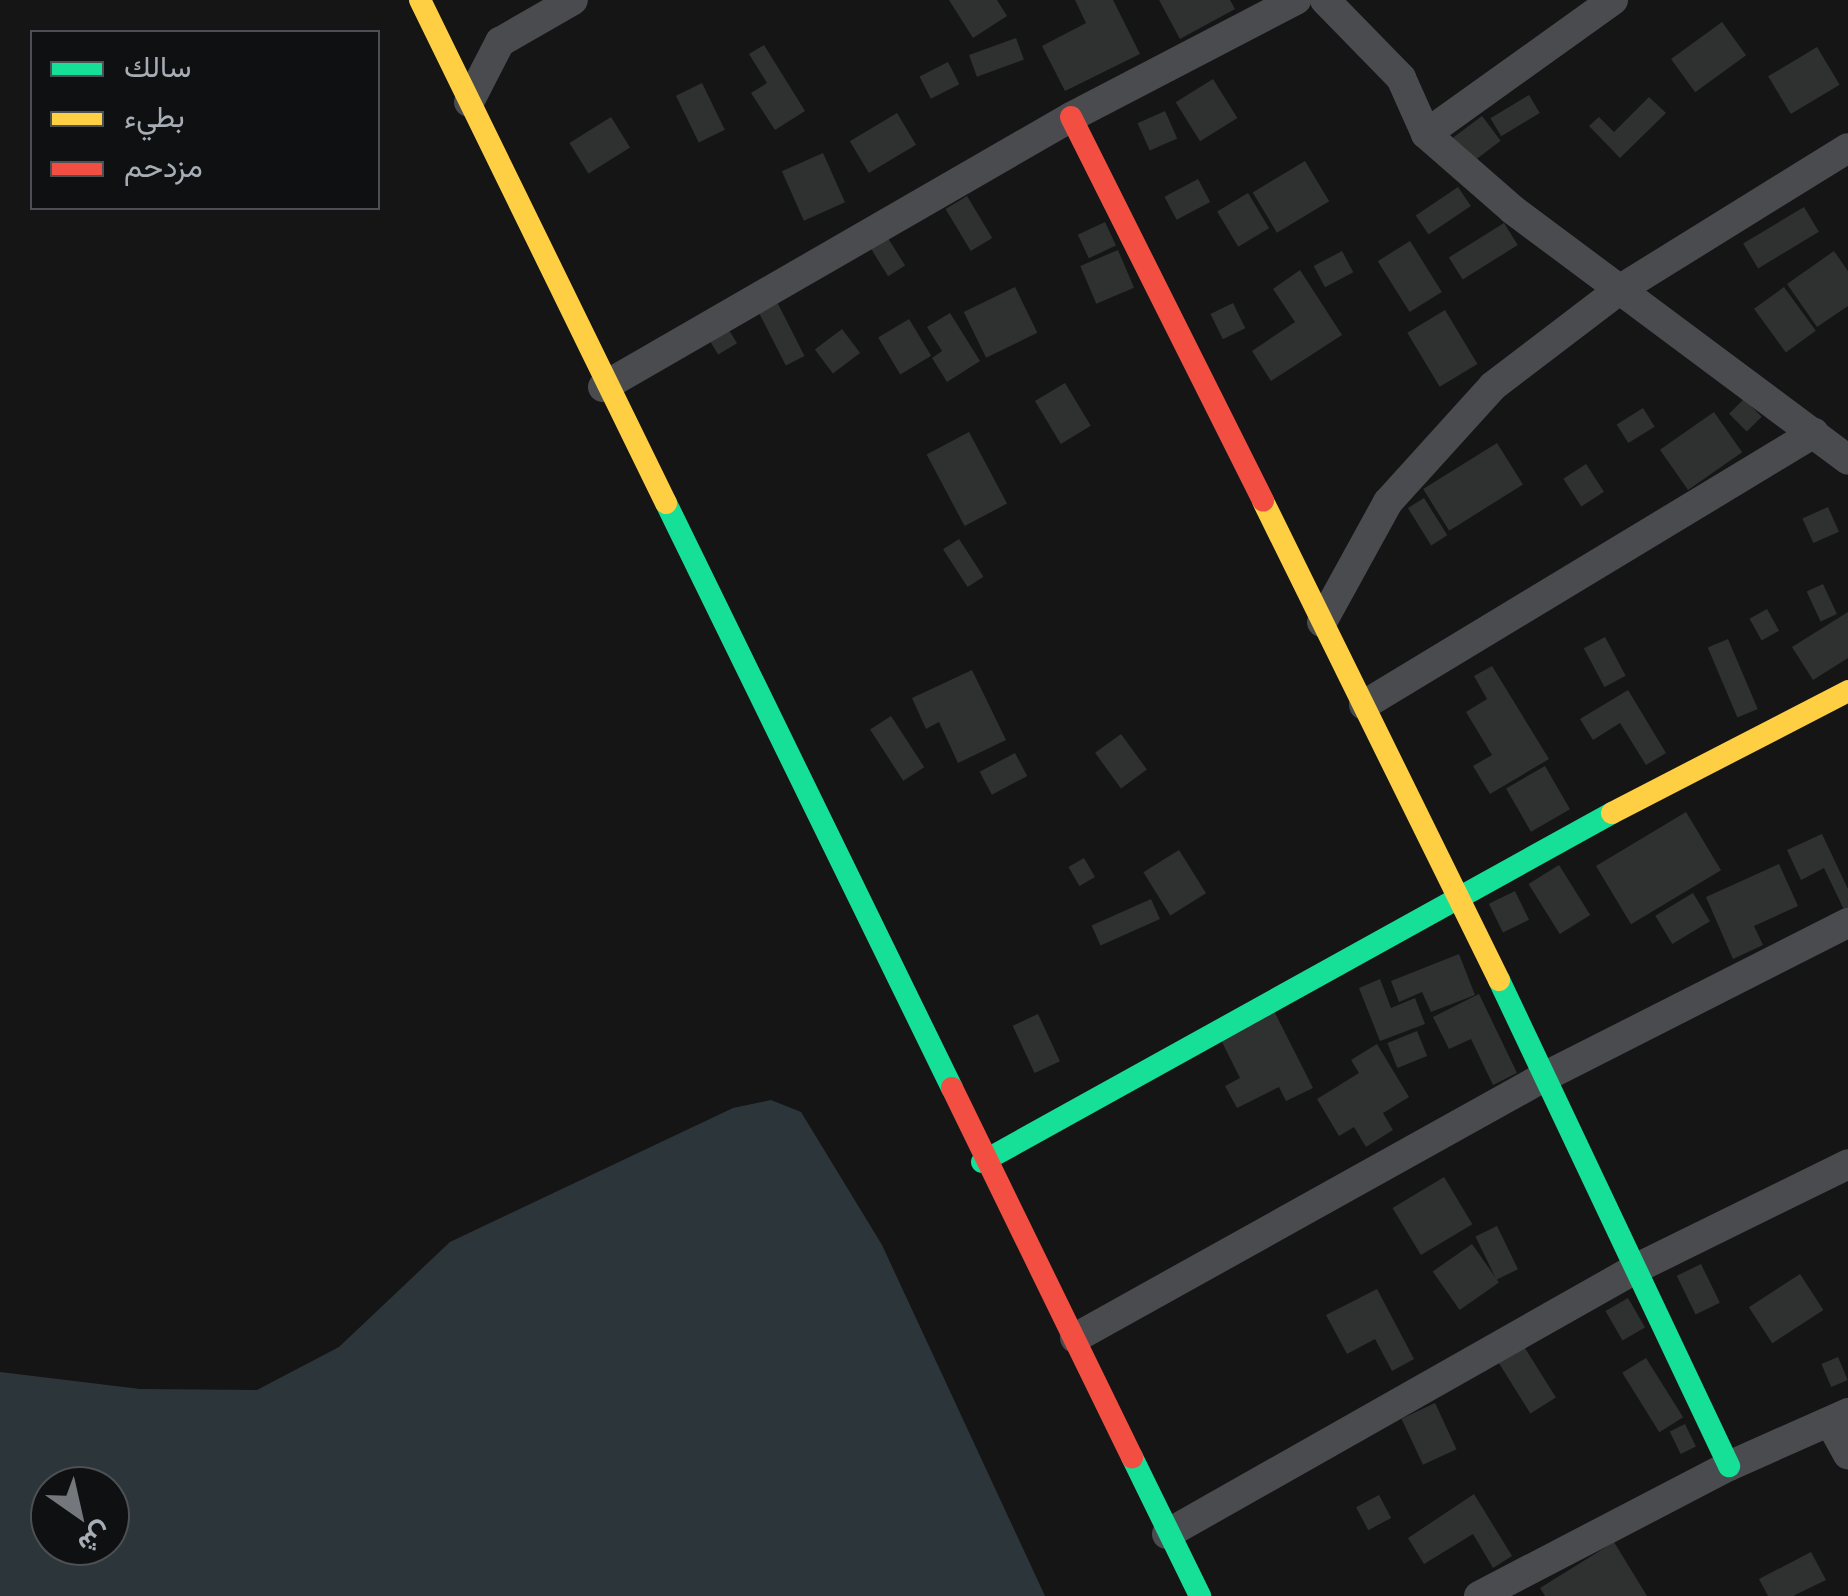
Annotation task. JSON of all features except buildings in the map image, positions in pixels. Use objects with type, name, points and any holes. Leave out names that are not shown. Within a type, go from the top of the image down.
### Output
[{"type":"street","points":[[420,0],[982,1162],[1075,1338],[1200,1596]]},
{"type":"street","points":[[469,102],[500,42],[572,0]]},
{"type":"street","points":[[604,386],[1071,116],[1296,0]]},
{"type":"street","points":[[1325,0],[1401,78],[1426,134],[1619,290],[1848,460]]},
{"type":"street","points":[[1426,134],[1613,0]]},
{"type":"street","points":[[1071,116],[1458,893],[1542,1078],[1729,1466]]},
{"type":"street","points":[[1322,622],[1388,502],[1452,425],[1525,360],[1619,290],[1848,148]]},
{"type":"street","points":[[1364,705],[1814,432]]},
{"type":"street","points":[[982,1162],[1458,893],[1848,691]]},
{"type":"street","points":[[1075,1338],[1542,1078],[1848,923]]},
{"type":"street","points":[[1167,1534],[1635,1270],[1848,1164]]},
{"type":"street","points":[[1479,1596],[1729,1466],[1839,1417],[1848,1454]]},
{"type":"shaded area","points":[[771,1100],[801,1112],[882,1245],[1045,1596],[0,1596],[0,1372],[140,1389],[257,1390],[339,1347],[450,1242],[733,1108]]},
{"type":"traffic: fast","points":[[666,503],[952,1088]]},
{"type":"traffic: fast","points":[[982,1162],[1612,813]]},
{"type":"traffic: fast","points":[[1499,980],[1729,1466]]},
{"type":"traffic: fast","points":[[1132,1457],[1200,1596]]},
{"type":"traffic: slow","points":[[420,0],[666,503]]},
{"type":"traffic: slow","points":[[1263,501],[1499,980]]},
{"type":"traffic: slow","points":[[1612,813],[1848,691]]},
{"type":"traffic: jam","points":[[1071,117],[1263,501]]},
{"type":"traffic: jam","points":[[952,1088],[1132,1457]]}]
